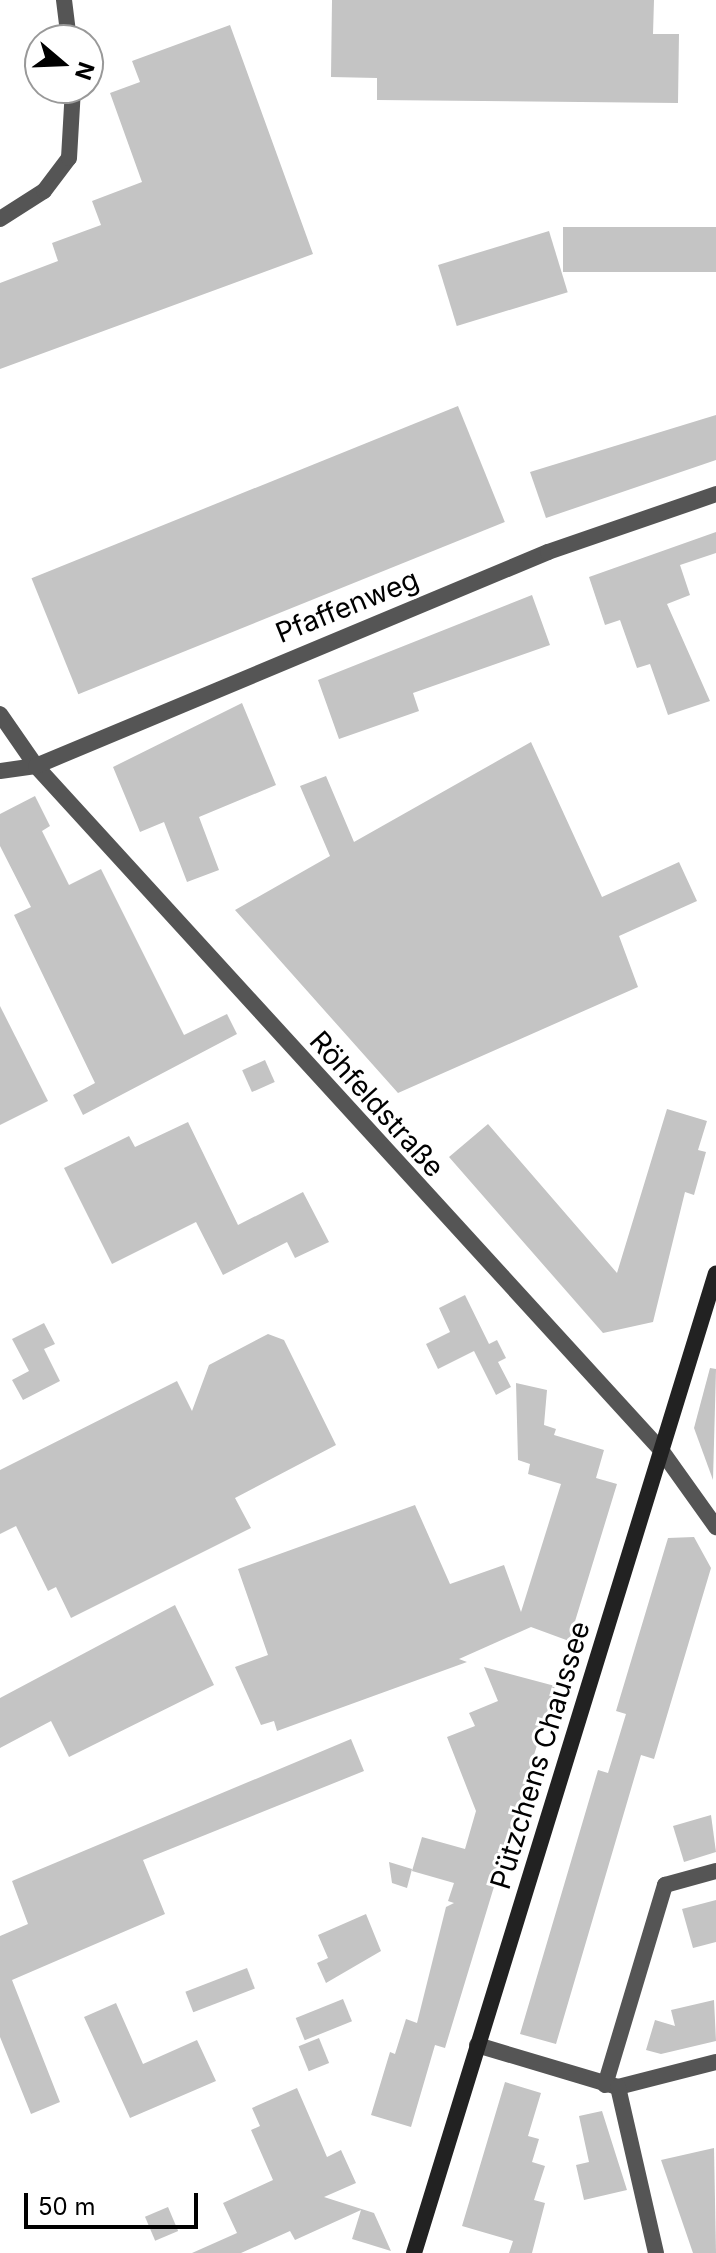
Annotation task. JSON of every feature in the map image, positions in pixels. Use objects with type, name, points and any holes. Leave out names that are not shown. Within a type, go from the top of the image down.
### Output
[{"type":"street","points":[[64,0],[67,24]]},
{"type":"street","points":[[0,219],[44,191],[69,158],[72,104]]},
{"type":"street","name":"Pfaffenweg","points":[[0,771],[36,766],[548,552],[716,494]]},
{"type":"street","name":"Röhfeldstraße","points":[[0,714],[36,766],[661,1450],[716,1527]]},
{"type":"street","name":"Pützchens Chaussee","points":[[414,2253],[716,1273]]},
{"type":"street","points":[[656,2253],[611,2086],[665,1885],[716,1871]]},
{"type":"street","points":[[477,2045],[611,2086],[716,2062]]},
{"type":"building","points":[[332,0],[654,0],[653,34],[679,34],[678,103],[377,100],[377,78],[331,77]]},
{"type":"building","points":[[230,25],[313,254],[0,369],[0,283],[58,261],[52,243],[101,225],[92,201],[142,182],[110,93],[140,82],[132,61]]},
{"type":"building","points":[[563,227],[716,227],[716,272],[563,272]]},
{"type":"building","points":[[549,231],[568,292],[457,326],[438,265]]},
{"type":"building","points":[[458,406],[505,522],[78,694],[31,578]]},
{"type":"building","points":[[716,415],[716,460],[546,518],[530,472]]},
{"type":"building","points":[[716,532],[716,553],[680,565],[690,595],[667,604],[710,701],[668,715],[650,664],[637,668],[620,620],[605,625],[589,577]]},
{"type":"building","points":[[532,595],[550,645],[413,693],[419,711],[339,739],[318,680]]},
{"type":"building","points":[[242,703],[276,785],[199,817],[219,870],[187,882],[164,822],[140,832],[113,767]]},
{"type":"building","points":[[531,742],[602,897],[679,862],[697,901],[619,936],[638,987],[398,1093],[235,910],[330,856],[300,786],[326,776],[354,842]]},
{"type":"building","points":[[35,796],[50,826],[42,831],[69,885],[101,869],[184,1035],[227,1014],[237,1034],[83,1115],[73,1095],[95,1083],[14,915],[31,907],[0,846],[0,814]]},
{"type":"building","points":[[0,1006],[48,1101],[0,1125]]},
{"type":"building","points":[[265,1060],[275,1082],[252,1092],[242,1070]]},
{"type":"building","points":[[667,1109],[707,1121],[698,1150],[706,1152],[694,1195],[685,1192],[653,1322],[603,1333],[449,1157],[488,1124],[617,1273]]},
{"type":"building","points":[[188,1122],[238,1225],[303,1192],[329,1242],[295,1258],[287,1242],[223,1275],[196,1222],[112,1264],[64,1168],[129,1136],[135,1147]]},
{"type":"building","points":[[465,1295],[489,1344],[497,1340],[506,1358],[498,1362],[511,1387],[496,1395],[474,1351],[438,1369],[426,1344],[450,1332],[439,1308]]},
{"type":"building","points":[[44,1323],[55,1344],[44,1349],[60,1381],[23,1400],[12,1380],[29,1371],[12,1339]]},
{"type":"building","points":[[268,1334],[284,1340],[336,1445],[235,1498],[251,1528],[71,1618],[56,1587],[48,1591],[16,1526],[0,1534],[0,1470],[177,1381],[192,1411],[209,1365]]},
{"type":"building","points":[[710,1368],[716,1369],[713,1480],[694,1428]]},
{"type":"building","points":[[516,1383],[547,1390],[544,1425],[556,1429],[554,1435],[604,1450],[596,1478],[617,1484],[569,1641],[531,1627],[459,1659],[467,1662],[277,1731],[274,1721],[261,1725],[235,1667],[268,1655],[238,1569],[415,1505],[450,1584],[504,1565],[521,1612],[561,1484],[528,1474],[530,1464],[518,1460]]},
{"type":"building","points":[[694,1537],[711,1568],[654,1759],[641,1755],[556,2044],[520,2034],[598,1770],[608,1773],[626,1714],[616,1711],[668,1538]]},
{"type":"building","points":[[175,1605],[214,1685],[69,1757],[51,1721],[0,1748],[0,1698]]},
{"type":"building","points":[[484,1667],[555,1686],[445,2048],[435,2045],[411,2127],[371,2115],[390,2052],[395,2054],[406,2019],[417,2023],[446,1907],[454,1903],[448,1901],[454,1883],[412,1871],[422,1837],[465,1849],[476,1811],[447,1737],[475,1726],[469,1713],[498,1701]]},
{"type":"building","points":[[351,1739],[364,1771],[143,1860],[165,1914],[12,1980],[60,2102],[31,2114],[0,2037],[0,1936],[28,1924],[12,1881]]},
{"type":"building","points":[[711,1815],[716,1852],[684,1862],[673,1826]]},
{"type":"building","points":[[389,1862],[412,1869],[407,1888],[392,1883]]},
{"type":"building","points":[[716,1900],[716,1942],[693,1948],[682,1909]]},
{"type":"building","points":[[366,1914],[381,1951],[326,1983],[317,1963],[328,1958],[318,1935]]},
{"type":"building","points":[[247,1968],[255,1989],[193,2012],[185,1992]]},
{"type":"building","points":[[343,1999],[352,2021],[305,2040],[296,2018]]},
{"type":"building","points":[[714,2000],[716,2041],[661,2054],[646,2050],[655,2020],[675,2026],[671,2010]]},
{"type":"building","points":[[116,2003],[143,2064],[197,2040],[216,2081],[130,2118],[84,2017]]},
{"type":"building","points":[[319,2038],[329,2063],[309,2071],[299,2046]]},
{"type":"building","points":[[505,2082],[541,2093],[528,2136],[539,2139],[532,2162],[545,2166],[534,2200],[545,2203],[532,2253],[509,2253],[513,2241],[462,2226]]},
{"type":"building","points":[[297,2088],[327,2157],[341,2150],[356,2183],[324,2197],[374,2213],[391,2251],[352,2239],[361,2210],[295,2240],[290,2231],[241,2253],[192,2253],[237,2233],[223,2203],[273,2180],[251,2130],[260,2126],[252,2108]]},
{"type":"building","points":[[602,2111],[627,2190],[584,2200],[576,2165],[589,2162],[579,2116]]},
{"type":"building","points":[[714,2148],[716,2253],[693,2253],[661,2160]]},
{"type":"building","points":[[168,2207],[178,2231],[155,2241],[145,2217]]}]
